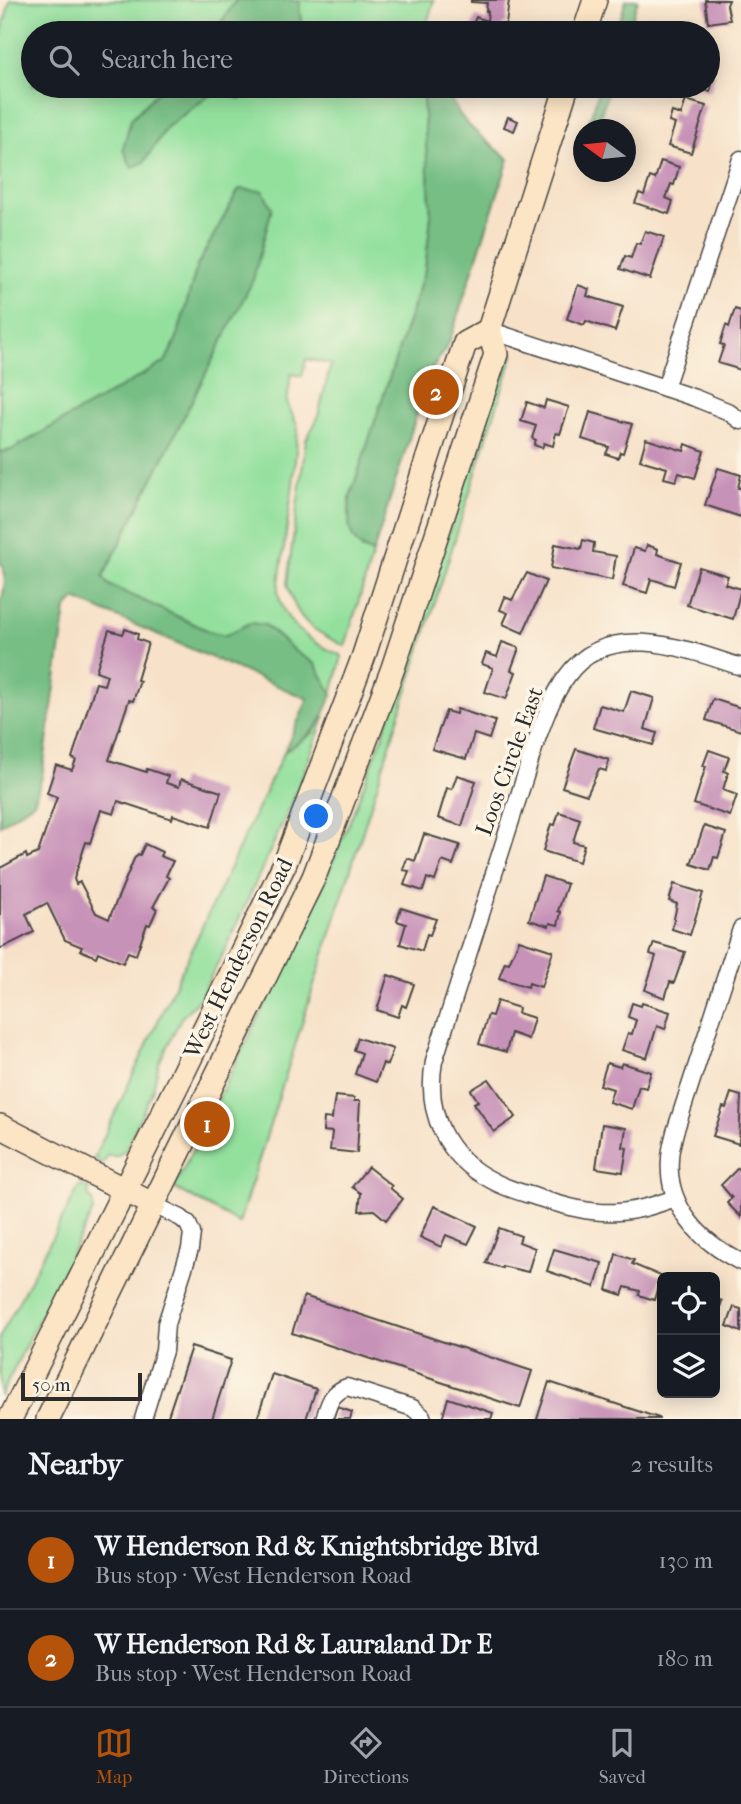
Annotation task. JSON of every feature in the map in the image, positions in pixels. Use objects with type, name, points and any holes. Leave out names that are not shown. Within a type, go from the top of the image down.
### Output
[{"type":"main road","points":[[588,21],[595,0]]},
{"type":"main road","name":"West Henderson Road","points":[[48,1419],[314,877],[354,776],[397,655],[496,354],[489,330],[563,98]]},
{"type":"main road","name":"West Henderson Road","points":[[10,1419],[285,863],[363,658],[465,343],[489,330]]},
{"type":"main road","points":[[0,1126],[154,1205]]},
{"type":"street","points":[[666,388],[741,159]]},
{"type":"street","points":[[489,330],[666,388],[727,411],[741,421]]},
{"type":"street","name":"Loos Circle East","points":[[675,1198],[647,1208],[617,1213],[585,1210],[555,1203],[493,1181],[466,1164],[450,1146],[438,1127],[430,1083],[434,1061],[545,719],[553,698],[568,674],[583,658],[600,649],[640,642],[667,645],[741,667]]},
{"type":"street","points":[[741,929],[675,1132],[670,1159],[670,1180],[675,1198],[687,1220],[704,1239],[741,1262]]},
{"type":"street","points":[[143,1419],[164,1351],[166,1324],[190,1249],[192,1233],[188,1223],[154,1205]]},
{"type":"street","points":[[324,1419],[330,1399],[337,1391],[348,1387],[413,1408],[423,1419]]},
{"type":"green space","points":[[10,0],[236,0],[222,21],[21,21],[21,98],[151,98],[131,119],[144,162],[167,127],[206,98],[423,98],[431,216],[425,270],[350,497],[362,549],[373,553],[345,646],[307,623],[296,607],[287,584],[306,440],[317,420],[331,364],[306,359],[302,376],[291,374],[287,403],[298,427],[278,590],[285,613],[292,623],[310,639],[342,656],[332,694],[315,664],[296,652],[265,625],[250,623],[226,635],[211,632],[109,585],[103,577],[253,279],[197,266],[177,338],[165,362],[11,450],[0,452],[0,40]]},
{"type":"green space","points":[[236,0],[299,0],[301,21],[222,21]]},
{"type":"green space","points":[[299,0],[434,0],[428,21],[301,21]]},
{"type":"green space","points":[[626,0],[638,0],[631,21],[620,21]]},
{"type":"green space","points":[[151,98],[206,98],[167,127],[144,162],[132,168],[123,149],[131,119]]},
{"type":"green space","points":[[423,98],[451,98],[463,119],[509,159],[449,343],[430,372],[373,553],[357,543],[350,530],[350,497],[425,270],[431,216]]},
{"type":"green space","points":[[596,98],[606,98],[599,119],[590,119]]},
{"type":"green space","points":[[239,189],[263,191],[272,208],[253,280],[103,577],[109,585],[211,632],[226,635],[250,623],[265,625],[296,652],[315,664],[332,694],[328,705],[315,729],[284,752],[308,699],[75,599],[66,609],[42,777],[34,802],[0,825],[0,604],[5,582],[0,561],[0,452],[11,450],[165,362],[177,338],[197,266]]},
{"type":"green space","points":[[514,352],[239,1223],[174,1188],[313,907],[351,818],[382,738],[505,362]]},
{"type":"green space","points":[[325,716],[294,798],[226,948],[199,999],[181,1018],[159,1063],[153,1089],[126,1149],[118,1156],[107,1156],[103,1164],[94,1158],[284,752],[312,734]]},
{"type":"green space","points":[[80,1185],[89,1189],[93,1211],[0,1397],[0,1337]]},
{"type":"building","points":[[509,0],[506,21],[487,21],[487,3],[471,2]]},
{"type":"building","points":[[705,0],[729,0],[727,5],[730,20],[708,21]]},
{"type":"building","points":[[686,100],[706,106],[691,153],[668,146],[675,124],[669,122],[672,112],[681,115]]},
{"type":"building","points":[[508,117],[518,121],[514,131],[504,127]]},
{"type":"building","points":[[661,161],[679,167],[674,185],[671,184],[666,198],[673,201],[669,214],[635,203],[639,193],[644,195],[650,177],[655,179]]},
{"type":"building","points":[[645,231],[664,237],[650,279],[620,269],[625,256],[631,258],[636,243],[640,244]]},
{"type":"building","points":[[578,285],[589,289],[587,296],[623,307],[615,331],[586,321],[584,325],[567,319]]},
{"type":"building","points":[[735,309],[741,311],[741,370],[718,363],[724,345],[720,344]]},
{"type":"building","points":[[546,400],[569,407],[560,434],[556,433],[553,446],[544,443],[542,448],[534,445],[536,440],[532,438],[536,426],[521,421],[527,402],[544,408]]},
{"type":"building","points":[[590,412],[632,424],[623,453],[620,452],[618,458],[606,454],[609,447],[582,439]]},
{"type":"building","points":[[646,439],[684,451],[686,444],[704,451],[695,478],[679,473],[676,481],[664,478],[667,468],[640,460]]},
{"type":"building","points":[[718,468],[741,475],[738,488],[741,488],[741,517],[705,505]]},
{"type":"building","points":[[583,540],[594,543],[593,552],[616,556],[612,580],[551,568],[555,544],[581,549]]},
{"type":"building","points":[[647,545],[658,549],[657,554],[681,562],[674,586],[651,579],[647,593],[623,586],[634,548],[645,551]]},
{"type":"building","points":[[699,567],[728,576],[725,584],[741,589],[733,619],[687,605]]},
{"type":"building","points":[[527,573],[546,581],[523,633],[503,624],[508,613],[500,610],[505,597],[512,600]]},
{"type":"building","points":[[125,629],[138,634],[137,639],[148,643],[137,680],[140,681],[133,701],[129,700],[109,760],[168,776],[166,783],[179,787],[181,779],[221,792],[210,827],[173,815],[172,819],[118,801],[114,814],[101,810],[90,843],[86,842],[74,879],[76,884],[80,882],[96,913],[109,919],[134,859],[140,855],[145,844],[162,852],[160,856],[173,861],[166,876],[169,878],[153,907],[157,909],[150,925],[147,924],[136,955],[128,952],[123,963],[98,952],[96,957],[65,940],[47,903],[26,914],[34,932],[0,949],[0,868],[26,854],[27,858],[38,853],[57,797],[47,793],[56,765],[72,770],[76,760],[72,758],[96,683],[104,685],[107,675],[96,671],[109,630],[123,634]]},
{"type":"building","points":[[502,642],[519,648],[511,670],[516,672],[506,699],[485,692],[493,668],[482,664],[486,653],[497,657]]},
{"type":"building","points":[[631,691],[654,698],[645,729],[657,733],[653,745],[593,728],[600,705],[624,712]]},
{"type":"building","points":[[713,699],[741,708],[741,731],[706,720]]},
{"type":"building","points":[[457,709],[495,721],[489,739],[474,734],[466,759],[432,749],[446,711],[456,714]]},
{"type":"building","points":[[576,749],[609,760],[606,771],[599,769],[587,795],[562,787]]},
{"type":"building","points":[[709,750],[729,757],[724,771],[728,773],[723,790],[737,795],[730,816],[694,804]]},
{"type":"building","points":[[457,775],[476,781],[462,826],[438,818],[447,788],[452,789]]},
{"type":"building","points":[[559,812],[580,819],[573,842],[584,845],[579,862],[543,851],[551,824],[555,825]]},
{"type":"building","points":[[704,826],[726,833],[718,858],[714,857],[710,870],[691,864]]},
{"type":"building","points":[[424,834],[460,845],[453,865],[442,861],[435,881],[427,878],[423,891],[404,885],[409,871],[403,870],[407,858],[415,861]]},
{"type":"building","points":[[543,876],[567,884],[558,911],[561,912],[558,925],[550,923],[549,926],[529,920]]},
{"type":"building","points":[[674,884],[703,893],[690,935],[672,929],[677,904],[669,901]]},
{"type":"building","points":[[401,908],[436,919],[430,935],[427,934],[422,951],[400,944],[406,924],[397,921]]},
{"type":"building","points":[[519,940],[553,951],[541,987],[529,983],[528,987],[499,978],[505,962],[509,963]]},
{"type":"building","points":[[654,943],[685,952],[674,983],[670,982],[665,998],[645,990],[656,956],[650,954]]},
{"type":"building","points":[[388,975],[414,984],[406,1007],[402,1005],[398,1017],[377,1010]]},
{"type":"building","points":[[497,1001],[519,1008],[518,1013],[534,1018],[528,1039],[511,1033],[506,1052],[479,1044],[488,1015],[492,1016]]},
{"type":"building","points":[[632,1003],[641,1006],[642,1003],[670,1012],[665,1029],[657,1026],[647,1058],[622,1050],[628,1033],[632,1034],[636,1020],[628,1017]]},
{"type":"building","points":[[358,1038],[393,1049],[387,1065],[383,1063],[376,1082],[355,1074],[362,1053],[354,1050]]},
{"type":"building","points":[[607,1063],[620,1067],[622,1063],[651,1072],[646,1088],[639,1086],[632,1109],[609,1102],[613,1089],[600,1085]]},
{"type":"building","points":[[489,1079],[516,1117],[494,1132],[474,1103],[478,1101],[471,1090]]},
{"type":"building","points":[[731,1093],[741,1096],[739,1144],[713,1136]]},
{"type":"building","points":[[335,1096],[360,1101],[357,1153],[330,1150],[332,1132],[323,1131],[324,1118],[332,1119]]},
{"type":"building","points":[[602,1124],[626,1128],[623,1147],[627,1148],[623,1172],[596,1168]]},
{"type":"building","points":[[368,1167],[392,1186],[390,1188],[403,1199],[386,1220],[374,1210],[359,1211],[361,1193],[352,1187]]},
{"type":"building","points":[[738,1168],[741,1171],[741,1217],[727,1203],[732,1198],[721,1185]]},
{"type":"building","points":[[434,1206],[477,1226],[468,1244],[446,1235],[441,1247],[420,1237]]},
{"type":"building","points":[[499,1228],[521,1236],[519,1242],[535,1248],[528,1272],[486,1263]]},
{"type":"building","points":[[554,1249],[602,1263],[595,1287],[547,1271]]},
{"type":"building","points":[[616,1254],[634,1260],[632,1264],[657,1274],[654,1300],[639,1295],[640,1291],[625,1287],[622,1295],[607,1290]]},
{"type":"building","points":[[304,1296],[532,1371],[520,1408],[292,1333]]},
{"type":"building","points":[[734,1307],[741,1309],[741,1332],[727,1326]]},
{"type":"building","points":[[191,1347],[231,1360],[212,1419],[167,1419]]},
{"type":"building","points":[[272,1374],[316,1389],[306,1419],[257,1419]]},
{"type":"building","points":[[549,1382],[659,1418],[659,1419],[537,1419]]},
{"type":"building","points":[[448,1398],[493,1413],[491,1419],[442,1419]]},
{"type":"building","points":[[337,1407],[352,1412],[350,1419],[333,1419]]},
{"type":"place","name":"W Henderson Rd & Lauraland Dr E","points":[[436,392]]},
{"type":"place","name":"W Henderson Rd & Knightsbridge Blvd","points":[[207,1124]]}]
